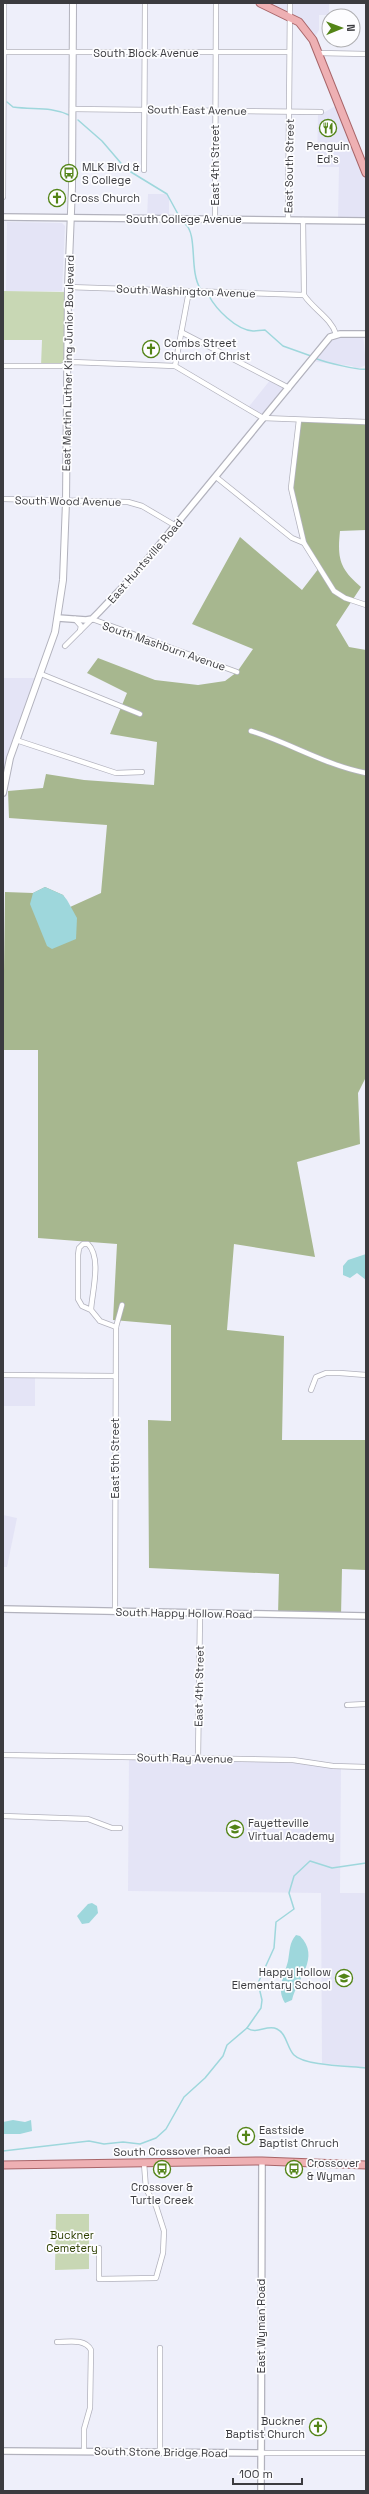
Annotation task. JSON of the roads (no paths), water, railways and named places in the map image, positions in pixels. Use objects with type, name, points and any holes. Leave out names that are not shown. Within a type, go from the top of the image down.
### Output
[{"type":"main road","name":"East Martin Luther King Junior Boulevard","points":[[58,618],[64,574],[66,502],[73,3]]},
{"type":"main road","points":[[260,3],[289,15],[307,30],[319,53],[366,173]]},
{"type":"main road","points":[[3,793],[4,776],[41,674],[58,618]]},
{"type":"main road","name":"South Crossover Road","points":[[3,2165],[262,2160],[366,2165]]},
{"type":"street","points":[[3,197],[4,3]]},
{"type":"street","points":[[144,170],[145,3]]},
{"type":"street","name":"East 4th Street","points":[[215,219],[216,3]]},
{"type":"street","name":"East South Street","points":[[288,220],[290,3]]},
{"type":"street","name":"South Block Avenue","points":[[4,52],[289,52]]},
{"type":"street","points":[[319,53],[366,54]]},
{"type":"street","name":"South East Avenue","points":[[72,109],[321,112]]},
{"type":"street","name":"South College Avenue","points":[[3,217],[366,220]]},
{"type":"street","name":"East South Street","points":[[303,220],[304,295]]},
{"type":"street","name":"South Washington Avenue","points":[[68,287],[304,295]]},
{"type":"street","points":[[175,366],[189,291]]},
{"type":"street","points":[[304,295],[310,305],[330,322],[336,334],[366,334]]},
{"type":"street","points":[[181,332],[289,388]]},
{"type":"street","name":"East Huntsville Road","points":[[92,619],[137,572],[330,337],[336,334]]},
{"type":"street","points":[[3,366],[67,364],[164,364],[175,366],[263,418],[366,422]]},
{"type":"street","points":[[299,420],[291,488],[304,543],[334,591],[345,598],[366,605]]},
{"type":"street","points":[[216,477],[292,538],[304,543]]},
{"type":"street","name":"South Wood Avenue","points":[[3,499],[66,502],[128,502],[142,506],[176,526]]},
{"type":"street","points":[[58,618],[92,619]]},
{"type":"street","points":[[75,619],[81,626],[80,631]]},
{"type":"street","points":[[65,646],[92,619]]},
{"type":"street","name":"South Mashburn Avenue","points":[[92,619],[237,672]]},
{"type":"street","points":[[41,674],[140,714]]},
{"type":"street","points":[[251,731],[281,740],[324,762],[366,773]]},
{"type":"street","points":[[16,740],[116,773],[142,772]]},
{"type":"street","points":[[91,1310],[94,1258],[93,1249],[88,1244],[83,1244],[79,1248],[78,1300],[82,1306],[91,1310],[100,1321],[116,1326]]},
{"type":"street","name":"East 5th Street","points":[[115,1612],[116,1326],[122,1305]]},
{"type":"street","points":[[310,1390],[316,1377],[326,1373],[366,1375]]},
{"type":"street","points":[[3,1375],[115,1376]]},
{"type":"street","name":"South Happy Hollow Road","points":[[3,1610],[366,1616]]},
{"type":"street","name":"East 4th Street","points":[[198,1759],[200,1614]]},
{"type":"street","points":[[347,1705],[366,1704]]},
{"type":"street","name":"South Ray Avenue","points":[[3,1755],[293,1760],[341,1767],[366,1767]]},
{"type":"street","points":[[3,1816],[88,1819],[112,1828],[120,1828]]},
{"type":"street","name":"East Wyman Road","points":[[261,2491],[262,2160]]},
{"type":"street","points":[[98,2248],[99,2279],[156,2278],[163,2253],[164,2231],[156,2206],[146,2189],[144,2163]]},
{"type":"street","points":[[57,2342],[84,2342],[91,2350],[90,2408],[84,2429],[84,2451]]},
{"type":"street","points":[[160,2348],[160,2452]]},
{"type":"street","name":"South Stone Bridge Road","points":[[3,2451],[261,2454],[366,2453]]},
{"type":"water","points":[[45,887],[63,895],[77,918],[76,939],[52,949],[47,946],[30,904],[33,893]]},
{"type":"water","points":[[366,1254],[366,1280],[357,1273],[350,1278],[343,1275],[343,1266],[348,1260]]},
{"type":"water","points":[[92,1903],[97,1906],[98,1913],[89,1923],[82,1924],[77,1916],[88,1904]]},
{"type":"water","points":[[296,1935],[300,1936],[306,1944],[308,1960],[292,2000],[285,2003],[282,1998],[281,1987],[291,1944]]},
{"type":"water","points":[[13,2120],[25,2122],[31,2120],[32,2131],[20,2134],[4,2134],[3,2122]]},
{"type":"waterway","points":[[7,102],[13,107],[48,109],[69,115]]},
{"type":"waterway","points":[[78,120],[102,141],[126,169],[167,194],[179,216]]},
{"type":"waterway","points":[[185,224],[189,229],[193,244],[195,272],[200,288]]},
{"type":"waterway","points":[[209,296],[216,307],[233,323],[247,330],[265,330],[283,346],[311,356]]},
{"type":"waterway","points":[[317,359],[350,368],[366,369]]},
{"type":"waterway","points":[[247,2028],[261,2008],[262,2000],[258,1983],[274,1948],[276,1922],[294,1909],[289,1893],[294,1876],[310,1861],[332,1868],[366,1863]]},
{"type":"waterway","points":[[3,2151],[89,2141],[104,2144],[123,2142],[140,2144],[156,2138],[166,2129],[184,2097],[205,2078],[223,2056],[227,2045],[247,2028],[251,2030],[270,2028],[277,2029],[283,2034],[294,2055],[300,2059],[328,2065],[366,2068]]},
{"type":"place","name":"Penguin Ed's","points":[[328,128]]},
{"type":"place","name":"MLK Blvd & S College","points":[[69,173]]},
{"type":"place","name":"Cross Church","points":[[57,198]]},
{"type":"place","name":"Combs Street Church of Christ","points":[[151,349]]},
{"type":"place","name":"Fayetteville Virtual Academy","points":[[235,1829]]},
{"type":"place","name":"Happy Hollow Elementary School","points":[[344,1978]]},
{"type":"place","name":"Eastside Baptist Chruch","points":[[246,2136]]},
{"type":"place","name":"Crossover & Turtle Creek","points":[[162,2169]]},
{"type":"place","name":"Crossover & Wyman","points":[[294,2169]]},
{"type":"place","name":"Buckner Baptist Church","points":[[318,2427]]},
{"type":"park label","name":"Buckner Cemetery","points":[[72,2241]]}]
